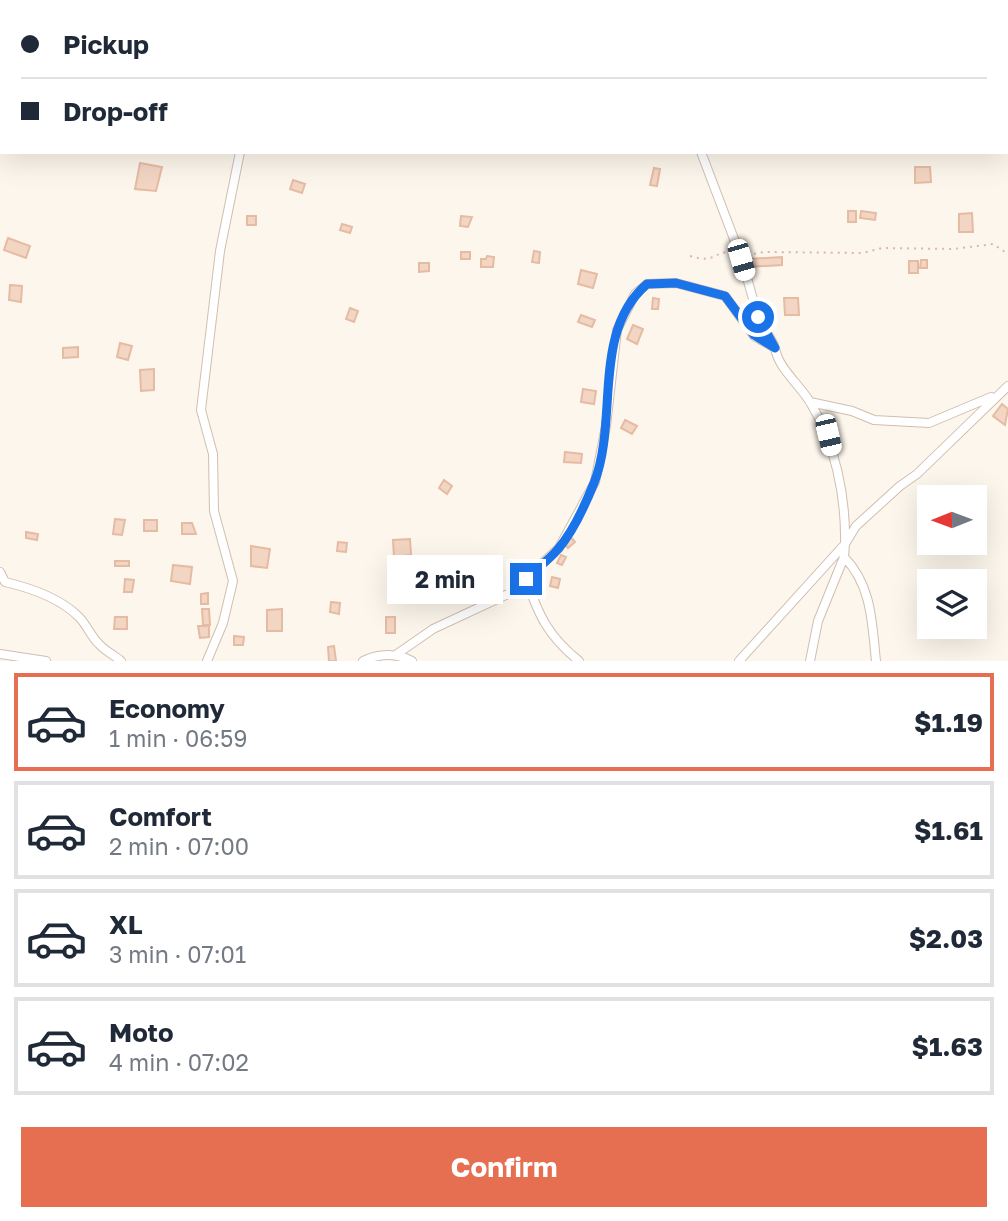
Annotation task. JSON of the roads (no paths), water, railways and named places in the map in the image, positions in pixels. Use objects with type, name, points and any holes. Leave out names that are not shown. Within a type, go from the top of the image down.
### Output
[{"type":"street","points":[[207,661],[223,623],[233,581],[214,511],[213,454],[201,411],[220,251],[240,154]]},
{"type":"street","points":[[702,154],[740,256],[758,317],[775,348],[777,359],[810,402],[828,435],[846,514],[844,557],[818,621],[810,661]]},
{"type":"street","points":[[363,661],[397,654],[433,629],[510,593],[559,548],[595,482],[606,426],[617,330],[635,294],[647,284],[676,283],[725,296],[754,335],[775,348]]},
{"type":"street","points":[[739,661],[845,544],[856,526],[900,486],[918,474],[1008,386]]},
{"type":"street","points":[[810,402],[852,411],[874,420],[929,423],[998,394]]},
{"type":"street","points":[[844,557],[856,569],[869,599],[876,661]]},
{"type":"street","points":[[0,572],[5,582],[39,589],[52,601],[71,610],[81,619],[99,645],[121,661]]},
{"type":"street","points":[[526,579],[545,625],[557,643],[579,661]]},
{"type":"street","points":[[0,654],[46,661]]},
{"type":"street","points":[[397,654],[412,661]]}]
